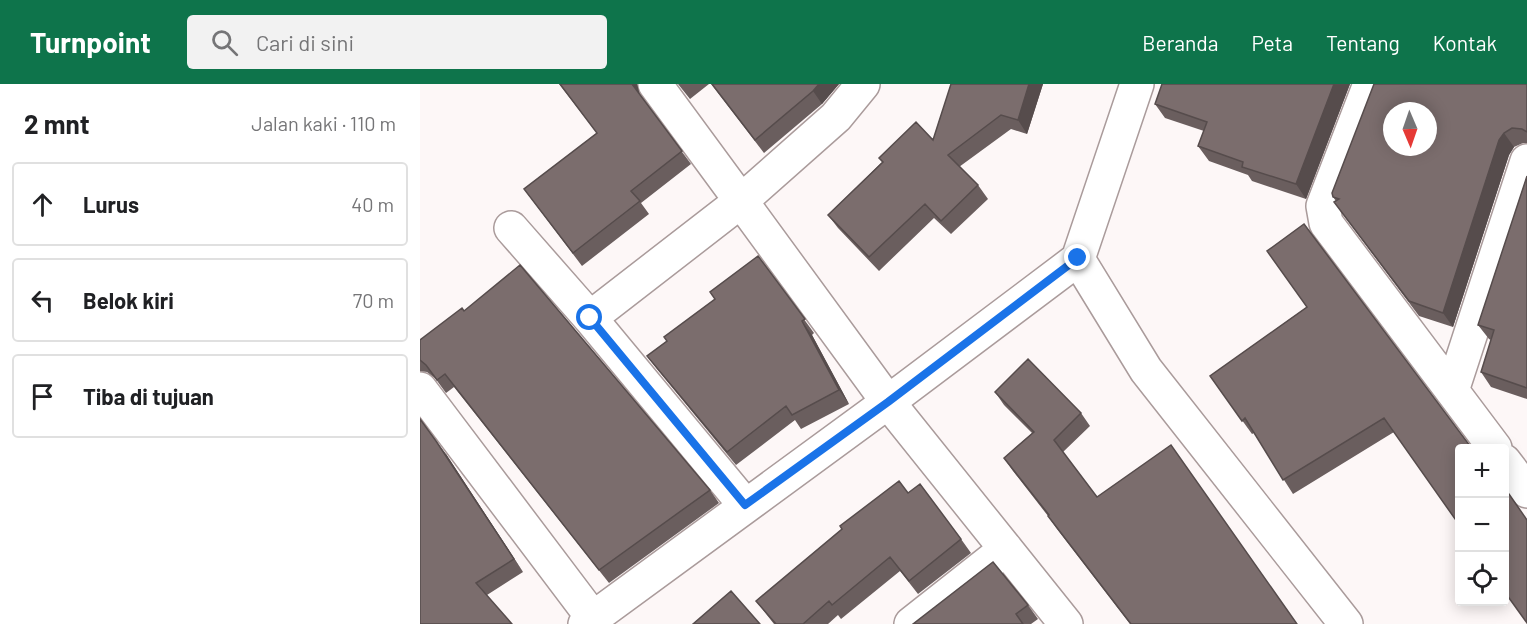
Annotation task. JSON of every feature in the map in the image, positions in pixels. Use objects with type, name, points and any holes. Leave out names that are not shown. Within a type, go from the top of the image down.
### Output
[{"type":"street","points":[[655,84],[888,402],[1066,624]]},
{"type":"street","points":[[590,318],[741,201],[836,117],[863,84]]},
{"type":"street","points":[[420,389],[589,621],[888,402],[1078,258],[1137,84]]},
{"type":"street","points":[[1370,84],[1323,206],[1326,223],[1492,444]]},
{"type":"street","points":[[1452,391],[1527,161]]},
{"type":"street","points":[[511,228],[590,318],[745,505]]},
{"type":"street","points":[[1078,258],[1146,370],[1346,624]]},
{"type":"street","points":[[1509,468],[1527,491]]},
{"type":"street","points":[[911,624],[1006,549]]},
{"type":"building","points":[[560,84],[632,84],[682,151],[631,191],[640,201],[573,253],[524,189],[597,133]]},
{"type":"building","points":[[712,84],[819,84],[755,140]]},
{"type":"building","points":[[951,84],[1029,84],[1018,120],[1001,115],[948,155],[978,185],[941,221],[925,204],[869,257],[828,215],[883,162],[879,158],[916,122],[933,140]]},
{"type":"building","points":[[1162,84],[1334,84],[1296,184],[1242,167],[1243,162],[1198,146],[1207,122],[1155,104]]},
{"type":"building","points":[[1374,84],[1527,84],[1527,132],[1512,128],[1499,140],[1443,313],[1409,301],[1334,202],[1339,199],[1333,197],[1332,193]]},
{"type":"building","points":[[1527,176],[1527,388],[1481,372],[1494,330],[1478,325]]},
{"type":"building","points":[[1304,224],[1469,444],[1455,444],[1455,519],[1384,418],[1283,480],[1245,418],[1242,421],[1210,376],[1307,307],[1267,251]]},
{"type":"building","points":[[758,256],[805,319],[802,321],[839,390],[792,415],[786,406],[727,452],[647,356],[667,341],[664,337],[715,299],[710,292]]},
{"type":"building","points":[[520,265],[710,490],[599,570],[445,374],[437,380],[420,360],[420,340],[462,308],[464,311]]},
{"type":"building","points":[[1028,359],[1081,413],[1054,440],[1097,497],[1171,445],[1297,624],[1131,624],[1004,458],[1034,432],[995,392]]},
{"type":"building","points":[[420,419],[514,559],[476,583],[512,624],[420,624]]},
{"type":"building","points":[[899,481],[908,493],[920,484],[961,539],[909,581],[890,557],[832,605],[829,601],[803,624],[776,624],[756,601],[842,529],[840,526]]},
{"type":"building","points":[[1509,494],[1527,520],[1527,623],[1509,598]]},
{"type":"building","points":[[993,562],[1028,605],[1016,614],[1023,624],[913,624]]},
{"type":"building","points":[[731,591],[760,624],[693,624]]},
{"type":"route","points":[[590,318],[745,505],[888,402],[1078,258]]}]
